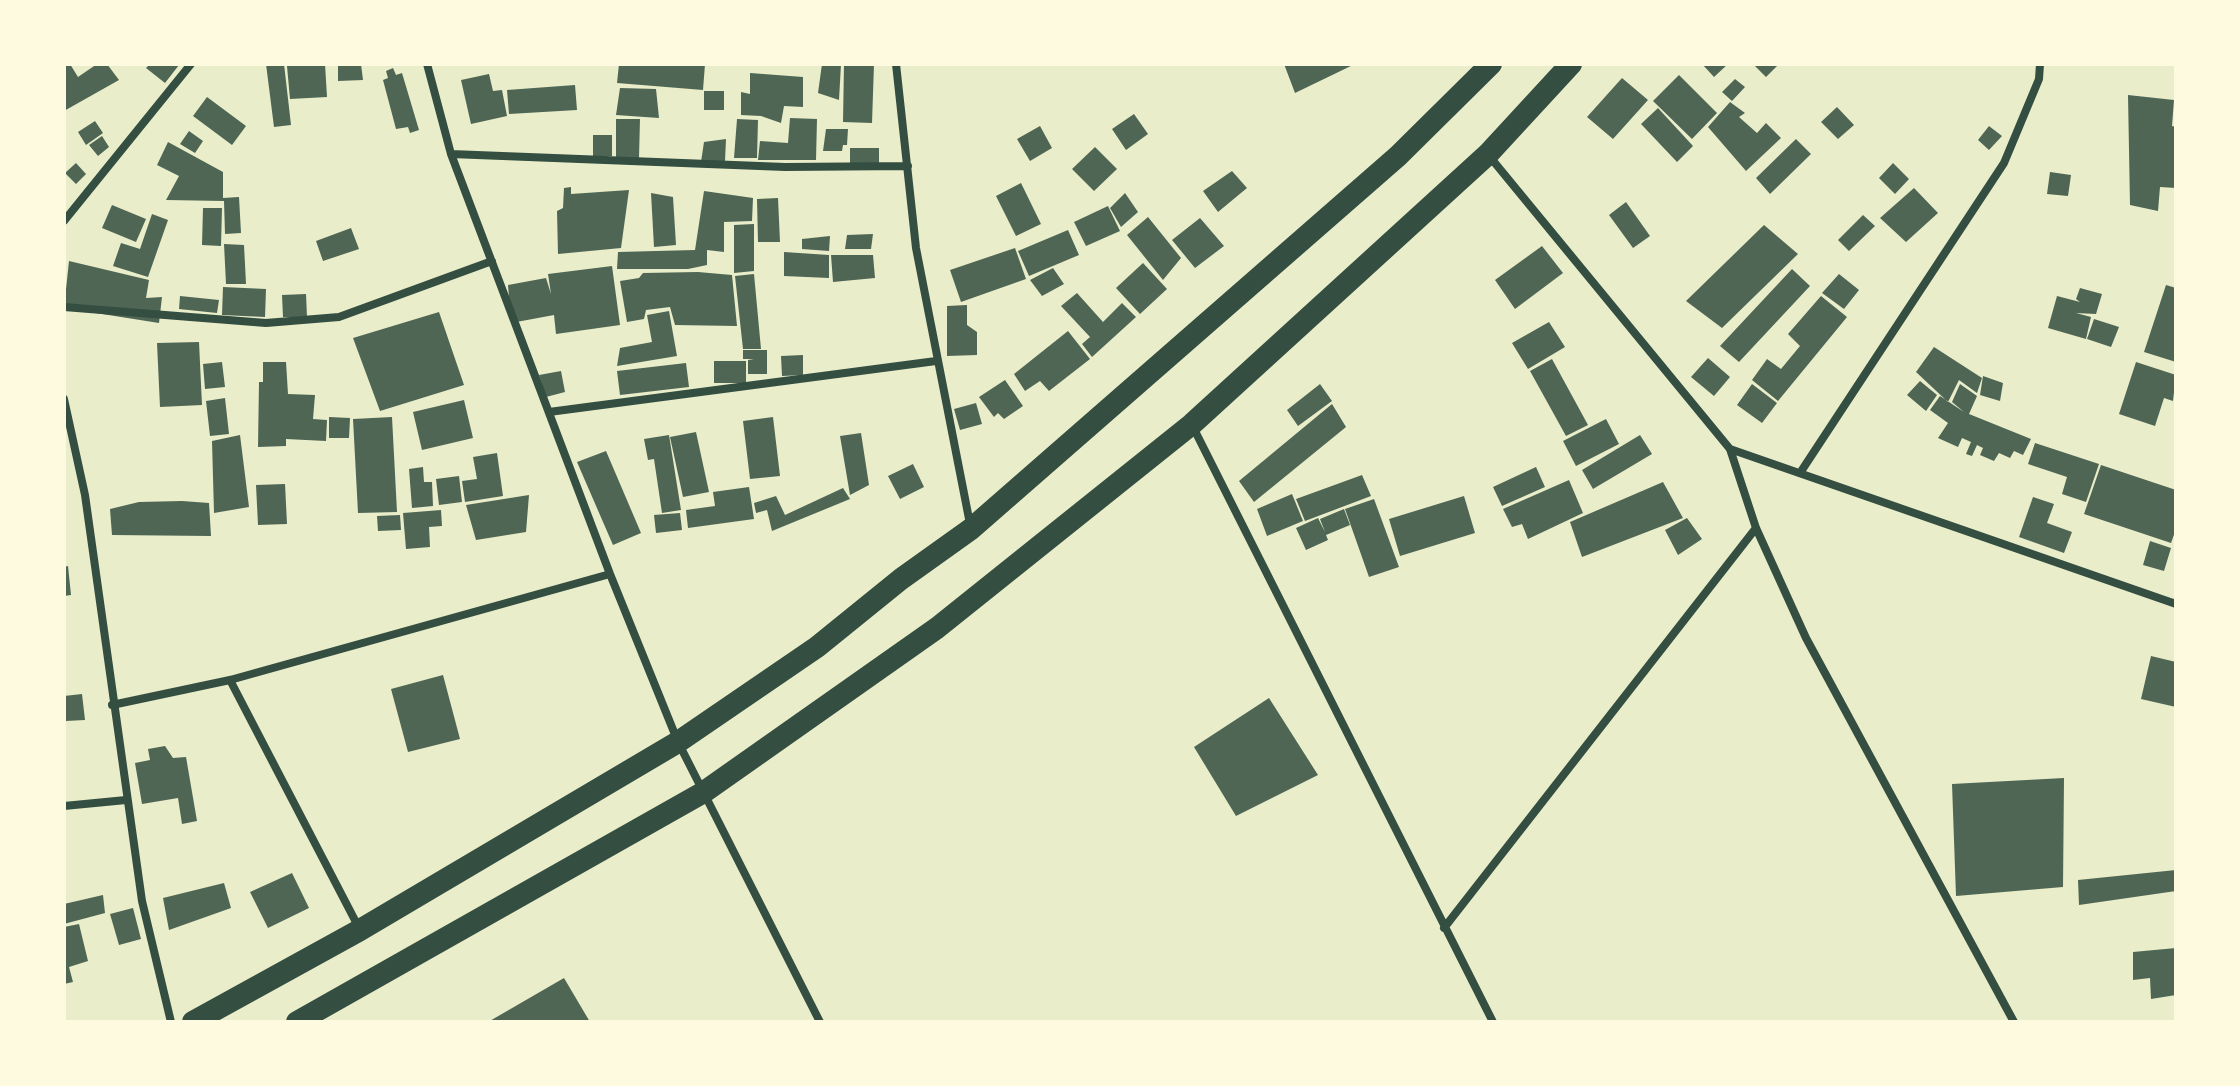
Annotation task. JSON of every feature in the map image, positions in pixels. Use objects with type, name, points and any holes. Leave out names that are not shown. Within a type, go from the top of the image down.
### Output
[{"type":"highway","points":[[193,1022],[360,930],[678,742],[817,647],[971,529],[1398,156],[1491,64]]},
{"type":"highway","points":[[297,1022],[704,792],[937,628],[1192,424],[1488,154],[1571,64]]},
{"type":"street","points":[[64,221],[191,64]]},
{"type":"street","points":[[427,64],[451,154],[610,574],[678,742],[820,1022]]},
{"type":"street","points":[[896,64],[916,248],[971,529]]},
{"type":"street","points":[[1800,473],[2004,163],[2039,79],[2040,64]]},
{"type":"street","points":[[451,154],[785,167],[908,166]]},
{"type":"street","points":[[1488,154],[1730,449],[1756,528],[1806,638],[2014,1022]]},
{"type":"street","points":[[64,307],[266,323],[339,317],[492,261]]},
{"type":"street","points":[[549,412],[936,361]]},
{"type":"street","points":[[64,399],[85,495],[112,705],[142,901],[171,1022]]},
{"type":"street","points":[[1192,424],[1493,1022]]},
{"type":"street","points":[[1730,449],[2176,604]]},
{"type":"street","points":[[1444,928],[1756,528]]},
{"type":"street","points":[[112,705],[230,680],[610,574]]},
{"type":"street","points":[[230,680],[360,930]]},
{"type":"street","points":[[64,806],[126,800]]},
{"type":"building","points":[[64,64],[70,64],[78,77],[97,64],[107,64],[119,80],[64,111]]},
{"type":"building","points":[[150,64],[179,65],[165,83],[146,68]]},
{"type":"building","points":[[266,64],[284,64],[291,125],[274,127]]},
{"type":"building","points":[[325,64],[327,97],[290,99],[287,66]]},
{"type":"building","points":[[338,64],[361,64],[363,80],[338,81]]},
{"type":"building","points":[[619,64],[705,64],[703,90],[617,83]]},
{"type":"building","points":[[822,64],[841,64],[839,100],[818,93]]},
{"type":"building","points":[[844,64],[874,64],[872,123],[843,122]]},
{"type":"building","points":[[1284,64],[1355,64],[1295,93]]},
{"type":"building","points":[[1702,64],[1728,64],[1714,77]]},
{"type":"building","points":[[1753,64],[1779,64],[1766,77]]},
{"type":"building","points":[[393,68],[396,75],[402,73],[419,130],[410,133],[408,127],[396,129],[383,80],[388,78],[386,71]]},
{"type":"building","points":[[750,73],[803,77],[803,107],[784,106],[781,123],[761,116],[741,115],[741,92],[750,94]]},
{"type":"building","points":[[489,74],[493,91],[502,90],[507,116],[471,124],[461,80]]},
{"type":"building","points":[[1679,75],[1717,113],[1692,139],[1653,101]]},
{"type":"building","points":[[1622,78],[1648,100],[1613,139],[1587,117]]},
{"type":"building","points":[[1735,79],[1745,87],[1732,101],[1722,92]]},
{"type":"building","points":[[575,85],[577,110],[509,114],[507,90]]},
{"type":"building","points":[[620,88],[656,89],[659,118],[616,115]]},
{"type":"building","points":[[704,91],[724,91],[724,110],[704,110]]},
{"type":"building","points":[[2128,95],[2174,100],[2172,126],[2176,127],[2176,188],[2160,187],[2158,211],[2130,205]]},
{"type":"building","points":[[207,97],[246,126],[232,145],[193,116]]},
{"type":"building","points":[[1730,102],[1745,113],[1739,117],[1757,133],[1766,123],[1781,138],[1746,171],[1708,127]]},
{"type":"building","points":[[1837,107],[1854,125],[1838,139],[1821,122]]},
{"type":"building","points":[[1658,108],[1693,146],[1677,162],[1641,124]]},
{"type":"building","points":[[1134,114],[1148,134],[1126,150],[1112,129]]},
{"type":"building","points":[[790,118],[817,119],[816,160],[758,160],[760,141],[788,143]]},
{"type":"building","points":[[616,119],[640,119],[639,158],[616,158]]},
{"type":"building","points":[[737,119],[758,120],[757,158],[734,158]]},
{"type":"building","points":[[95,121],[103,133],[86,145],[78,132]]},
{"type":"building","points":[[1040,126],[1052,148],[1030,161],[1017,139]]},
{"type":"building","points":[[1989,126],[2002,136],[1989,150],[1978,140]]},
{"type":"building","points":[[826,129],[848,129],[847,145],[843,145],[842,151],[823,151]]},
{"type":"building","points":[[189,131],[203,141],[195,153],[180,144]]},
{"type":"building","points":[[593,135],[612,135],[612,156],[593,156]]},
{"type":"building","points":[[102,136],[109,147],[98,156],[89,145]]},
{"type":"building","points":[[726,139],[725,161],[701,162],[704,142]]},
{"type":"building","points":[[1796,139],[1811,154],[1770,194],[1756,178]]},
{"type":"building","points":[[168,142],[223,172],[223,198],[239,197],[241,233],[225,234],[224,201],[166,200],[179,176],[157,165]]},
{"type":"building","points":[[1095,147],[1117,169],[1094,191],[1072,169]]},
{"type":"building","points":[[850,148],[879,148],[879,165],[850,165]]},
{"type":"building","points":[[76,163],[86,174],[76,184],[65,173]]},
{"type":"building","points":[[1893,163],[1909,179],[1895,194],[1879,178]]},
{"type":"building","points":[[1232,171],[1247,188],[1218,212],[1203,191]]},
{"type":"building","points":[[2050,172],[2071,175],[2068,196],[2047,194]]},
{"type":"building","points":[[1021,183],[1041,224],[1016,236],[996,196]]},
{"type":"building","points":[[571,187],[571,194],[629,190],[621,248],[558,254],[557,211],[563,208],[564,188]]},
{"type":"building","points":[[1914,188],[1938,213],[1906,242],[1880,218]]},
{"type":"building","points":[[704,191],[753,198],[752,221],[724,222],[724,252],[707,250],[707,265],[688,269],[617,269],[618,252],[695,250]]},
{"type":"building","points":[[651,193],[673,197],[676,245],[654,247]]},
{"type":"building","points":[[1125,193],[1138,212],[1121,227],[1110,208]]},
{"type":"building","points":[[778,198],[780,242],[758,242],[757,199]]},
{"type":"building","points":[[1626,202],[1650,236],[1633,248],[1609,215]]},
{"type":"building","points":[[112,205],[146,219],[136,242],[102,228]]},
{"type":"building","points":[[1108,206],[1120,231],[1086,246],[1074,222]]},
{"type":"building","points":[[203,208],[222,208],[221,246],[202,245]]},
{"type":"building","points":[[152,214],[168,220],[148,277],[113,266],[121,243],[140,249]]},
{"type":"building","points":[[1863,215],[1875,226],[1849,251],[1838,240]]},
{"type":"building","points":[[1148,217],[1181,258],[1163,280],[1127,235]]},
{"type":"building","points":[[1200,218],[1224,246],[1195,268],[1172,240]]},
{"type":"building","points":[[754,224],[754,271],[734,273],[734,225]]},
{"type":"building","points":[[1764,225],[1798,254],[1722,328],[1686,301]]},
{"type":"building","points":[[351,228],[359,249],[323,261],[316,241]]},
{"type":"building","points":[[1068,230],[1079,255],[1029,276],[1018,251]]},
{"type":"building","points":[[873,234],[871,249],[845,249],[847,235]]},
{"type":"building","points":[[830,236],[829,251],[802,249],[802,239]]},
{"type":"building","points":[[224,244],[244,245],[246,284],[226,284]]},
{"type":"building","points":[[1542,246],[1563,273],[1515,309],[1495,280]]},
{"type":"building","points":[[1015,248],[1026,279],[961,302],[950,270]]},
{"type":"building","points":[[784,252],[829,255],[829,278],[784,276]]},
{"type":"building","points":[[831,255],[873,255],[875,278],[833,282]]},
{"type":"building","points":[[69,261],[149,280],[146,298],[162,297],[159,323],[64,308]]},
{"type":"building","points":[[1143,263],[1167,289],[1140,314],[1116,288]]},
{"type":"building","points":[[612,266],[620,325],[556,334],[554,315],[511,323],[508,285],[546,278],[551,294],[548,274]]},
{"type":"building","points":[[1053,268],[1064,284],[1042,296],[1030,280]]},
{"type":"building","points":[[1792,269],[1810,286],[1739,362],[1720,346]]},
{"type":"building","points":[[643,273],[732,275],[737,326],[675,325],[670,307],[646,310],[644,319],[627,322],[620,281],[639,278]]},
{"type":"building","points":[[754,274],[761,349],[743,349],[735,276]]},
{"type":"building","points":[[1839,274],[1859,290],[1844,309],[1822,293]]},
{"type":"building","points":[[2166,285],[2176,288],[2176,362],[2144,352]]},
{"type":"building","points":[[223,287],[266,289],[265,317],[222,315]]},
{"type":"building","points":[[2080,288],[2102,294],[2096,314],[2076,313],[2091,317],[2086,339],[2048,328],[2057,296],[2080,302],[2076,299]]},
{"type":"building","points":[[1077,293],[1103,322],[1122,303],[1136,317],[1092,357],[1082,344],[1090,337],[1061,306]]},
{"type":"building","points":[[306,294],[307,317],[283,317],[282,295]]},
{"type":"building","points":[[180,296],[219,300],[217,313],[179,309]]},
{"type":"building","points":[[1821,296],[1847,317],[1778,401],[1752,380],[1767,359],[1781,369],[1800,346],[1788,334]]},
{"type":"building","points":[[967,305],[967,325],[977,332],[977,355],[947,356],[947,306]]},
{"type":"building","points":[[669,311],[677,356],[617,366],[620,348],[652,342],[647,315]]},
{"type":"building","points":[[439,312],[464,385],[380,411],[353,338]]},
{"type":"building","points":[[2094,319],[2119,327],[2111,347],[2087,339]]},
{"type":"building","points":[[1549,322],[1565,347],[1528,369],[1512,343]]},
{"type":"building","points":[[1068,331],[1090,359],[1049,391],[1040,381],[1025,391],[1014,374]]},
{"type":"building","points":[[199,342],[202,405],[160,407],[157,343]]},
{"type":"building","points":[[1934,347],[1982,378],[1977,393],[1959,380],[1948,402],[1916,372]]},
{"type":"building","points":[[743,350],[767,350],[767,374],[748,374],[748,360],[754,359],[743,359]]},
{"type":"building","points":[[803,355],[803,375],[782,376],[781,356]]},
{"type":"building","points":[[1708,358],[1730,377],[1714,396],[1691,377]]},
{"type":"building","points":[[1552,359],[1588,425],[1566,436],[1530,371]]},
{"type":"building","points":[[714,361],[746,361],[746,383],[714,383]]},
{"type":"building","points":[[222,362],[225,387],[205,389],[203,364]]},
{"type":"building","points":[[263,362],[286,362],[288,394],[315,395],[313,419],[327,420],[326,441],[286,439],[286,446],[258,447],[259,382],[263,382]]},
{"type":"building","points":[[2136,362],[2176,375],[2173,401],[2164,398],[2155,426],[2119,414]]},
{"type":"building","points":[[686,363],[689,387],[620,395],[617,371]]},
{"type":"building","points":[[561,371],[565,392],[546,397],[539,375]]},
{"type":"building","points":[[1983,376],[2003,383],[2000,401],[1980,395]]},
{"type":"building","points":[[1005,380],[1023,406],[1004,419],[998,413],[994,417],[979,397]]},
{"type":"building","points":[[1920,381],[1937,395],[1926,411],[1907,395]]},
{"type":"building","points":[[1320,384],[1332,401],[1298,426],[1287,410]]},
{"type":"building","points":[[1752,384],[1777,403],[1762,423],[1737,405]]},
{"type":"building","points":[[1960,384],[1977,396],[1969,414],[2031,439],[2023,455],[2014,451],[2010,458],[1999,453],[1994,461],[1980,455],[1983,448],[1977,445],[1972,456],[1966,454],[1971,442],[1962,438],[1958,447],[1938,438],[1948,423],[1930,410],[1940,396],[1964,412],[1952,402]]},
{"type":"building","points":[[225,398],[229,434],[210,436],[206,401]]},
{"type":"building","points":[[464,400],[473,438],[422,450],[413,412]]},
{"type":"building","points":[[976,403],[982,424],[960,430],[954,409]]},
{"type":"building","points":[[1332,404],[1346,427],[1254,502],[1239,481]]},
{"type":"building","points":[[329,417],[350,418],[349,438],[329,438]]},
{"type":"building","points":[[392,417],[397,512],[358,513],[353,419]]},
{"type":"building","points":[[773,417],[780,476],[750,479],[743,421]]},
{"type":"building","points":[[1606,419],[1619,444],[1576,466],[1563,441]]},
{"type":"building","points":[[696,432],[709,492],[683,497],[670,437]]},
{"type":"building","points":[[861,433],[869,485],[850,495],[840,436]]},
{"type":"building","points":[[240,435],[249,507],[214,513],[212,441]]},
{"type":"building","points":[[669,435],[681,510],[662,513],[654,459],[648,460],[644,439]]},
{"type":"building","points":[[1640,435],[1652,454],[1593,489],[1582,470]]},
{"type":"building","points":[[2035,443],[2099,464],[2086,502],[2062,494],[2067,477],[2028,464]]},
{"type":"building","points":[[606,451],[641,533],[613,545],[577,462]]},
{"type":"building","points":[[497,453],[503,496],[465,502],[462,481],[477,479],[473,457]]},
{"type":"building","points":[[913,464],[924,487],[900,499],[888,476]]},
{"type":"building","points":[[2101,465],[2176,490],[2176,529],[2171,543],[2084,514]]},
{"type":"building","points":[[423,467],[424,482],[432,482],[433,506],[412,508],[409,469]]},
{"type":"building","points":[[1536,467],[1545,487],[1502,506],[1493,487]]},
{"type":"building","points":[[1362,475],[1371,496],[1305,521],[1296,499]]},
{"type":"building","points":[[459,476],[462,502],[439,505],[436,479]]},
{"type":"building","points":[[1569,480],[1583,513],[1528,539],[1522,524],[1512,527],[1503,509]]},
{"type":"building","points":[[1663,482],[1683,518],[1582,557],[1570,522]]},
{"type":"building","points":[[285,484],[287,524],[258,525],[256,485]]},
{"type":"building","points":[[749,487],[754,519],[688,528],[686,510],[715,506],[713,492]]},
{"type":"building","points":[[843,488],[850,499],[772,531],[767,510],[756,513],[754,503],[776,496],[785,515]]},
{"type":"building","points":[[1292,494],[1303,521],[1267,536],[1257,509]]},
{"type":"building","points":[[529,495],[526,532],[476,540],[466,505]]},
{"type":"building","points":[[1464,496],[1475,533],[1400,556],[1389,519]]},
{"type":"building","points":[[2033,497],[2054,504],[2047,523],[2072,532],[2064,553],[2019,537]]},
{"type":"building","points":[[1374,499],[1399,567],[1369,577],[1345,509]]},
{"type":"building","points":[[139,502],[209,503],[211,536],[112,535],[110,509]]},
{"type":"building","points":[[1344,509],[1350,525],[1326,535],[1328,540],[1306,550],[1296,528],[1318,518],[1325,532],[1320,519]]},
{"type":"building","points":[[441,510],[442,526],[429,527],[430,547],[406,549],[403,513]]},
{"type":"building","points":[[680,513],[682,530],[656,533],[654,515]]},
{"type":"building","points":[[400,515],[401,530],[378,531],[377,516]]},
{"type":"building","points":[[1687,518],[1702,539],[1678,555],[1665,530]]},
{"type":"building","points":[[2150,541],[2171,548],[2164,571],[2143,565]]},
{"type":"building","points":[[68,566],[71,595],[64,596],[64,567]]},
{"type":"building","points":[[2151,656],[2176,662],[2176,707],[2141,699]]},
{"type":"building","points":[[443,675],[460,739],[408,752],[391,689]]},
{"type":"building","points":[[82,694],[85,720],[66,721],[64,696]]},
{"type":"building","points":[[1269,698],[1318,775],[1236,816],[1194,747]]},
{"type":"building","points":[[165,746],[173,758],[186,757],[197,821],[182,824],[178,798],[142,804],[135,763],[150,760],[148,749]]},
{"type":"building","points":[[2064,778],[2063,887],[1956,896],[1952,784]]},
{"type":"building","points":[[2176,870],[2176,891],[2079,905],[2078,880]]},
{"type":"building","points":[[292,873],[309,908],[268,928],[250,892]]},
{"type":"building","points":[[224,883],[231,908],[169,930],[163,898]]},
{"type":"building","points":[[103,895],[105,913],[64,924],[64,904]]},
{"type":"building","points":[[133,908],[141,939],[119,945],[110,914]]},
{"type":"building","points":[[79,924],[88,961],[69,967],[73,982],[64,984],[64,927]]},
{"type":"building","points":[[2176,948],[2176,995],[2151,999],[2150,978],[2133,980],[2133,952]]},
{"type":"building","points":[[564,978],[590,1022],[488,1022]]}]
